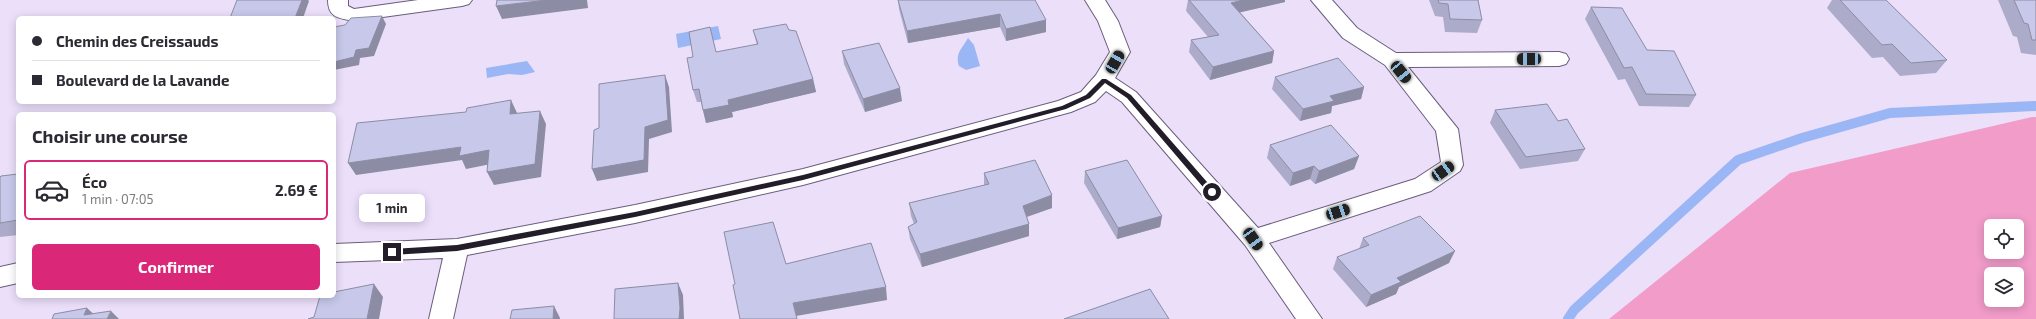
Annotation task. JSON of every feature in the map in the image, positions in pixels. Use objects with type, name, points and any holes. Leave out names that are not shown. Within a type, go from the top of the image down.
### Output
[{"type":"street","points":[[338,0],[338,9],[345,13],[354,15],[462,0]]},
{"type":"street","points":[[336,253],[457,248],[635,214],[803,177],[1064,107],[1088,97],[1104,80],[1120,52],[1108,20],[1095,0]]},
{"type":"street","points":[[1253,239],[1424,185],[1452,165],[1447,129],[1392,60],[1350,33],[1322,0]]},
{"type":"street","points":[[1392,60],[1559,59]]},
{"type":"street","points":[[1104,80],[1129,97],[1253,239],[1310,319]]},
{"type":"street","points":[[440,319],[457,248]]},
{"type":"street","points":[[0,277],[16,273]]},
{"type":"shaded area","points":[[2036,117],[2036,319],[1609,319],[1790,173]]},
{"type":"water","points":[[718,26],[721,39],[678,48],[676,34]]},
{"type":"water","points":[[968,38],[974,45],[980,66],[966,70],[959,66],[958,58],[960,51]]},
{"type":"water","points":[[527,61],[535,72],[522,75],[508,74],[487,78],[486,68]]},
{"type":"building","points":[[237,0],[302,0],[296,16],[231,16]]},
{"type":"building","points":[[497,0],[547,0],[496,6]]},
{"type":"building","points":[[898,0],[1035,0],[1046,20],[1006,29],[1000,14],[907,31]]},
{"type":"building","points":[[1189,0],[1243,0],[1231,3],[1274,51],[1213,67],[1191,40],[1219,35]]},
{"type":"building","points":[[1438,0],[1478,0],[1482,20],[1450,19],[1448,4],[1439,3]]},
{"type":"building","points":[[1840,0],[1886,0],[1947,60],[1911,63],[1892,44],[1882,45]]},
{"type":"building","points":[[2014,0],[2036,0],[2036,40],[2032,40],[2028,24],[2024,23]]},
{"type":"building","points":[[1591,7],[1622,8],[1647,50],[1674,51],[1696,95],[1646,94],[1632,67],[1624,68]]},
{"type":"building","points":[[382,16],[369,48],[356,50],[354,57],[336,62],[336,27],[345,25],[351,18]]},
{"type":"building","points":[[786,24],[789,30],[796,31],[813,79],[728,100],[729,105],[703,110],[699,89],[693,90],[687,58],[693,57],[689,32],[710,27],[716,52],[758,44],[753,30]]},
{"type":"building","points":[[879,43],[900,88],[863,99],[842,51]]},
{"type":"building","points":[[1338,58],[1364,87],[1330,96],[1334,101],[1303,109],[1275,77]]},
{"type":"building","points":[[665,75],[668,120],[645,127],[644,160],[592,169],[594,130],[599,128],[599,84]]},
{"type":"building","points":[[511,100],[510,114],[540,111],[535,164],[487,172],[489,150],[459,156],[461,147],[348,163],[357,123],[466,112],[467,108]]},
{"type":"building","points":[[1547,104],[1558,121],[1567,119],[1585,149],[1526,157],[1495,110]]},
{"type":"building","points":[[1331,125],[1359,156],[1319,171],[1314,166],[1293,173],[1270,145]]},
{"type":"building","points":[[1035,160],[1052,195],[1023,206],[1029,224],[920,254],[908,227],[917,222],[909,203],[989,184],[984,173]]},
{"type":"building","points":[[1127,160],[1162,216],[1118,228],[1085,171]]},
{"type":"building","points":[[16,174],[16,220],[0,223],[0,177]]},
{"type":"building","points":[[1420,216],[1455,251],[1397,278],[1401,282],[1371,295],[1337,257],[1369,245],[1363,238]]},
{"type":"building","points":[[773,222],[786,264],[871,243],[886,287],[793,303],[797,319],[740,319],[733,285],[735,284],[724,232]]},
{"type":"building","points":[[678,283],[680,308],[679,319],[614,319],[615,289]]},
{"type":"building","points":[[374,284],[367,319],[308,319],[314,317],[319,298],[336,298],[336,292]]},
{"type":"building","points":[[1150,289],[1169,319],[1064,319]]},
{"type":"building","points":[[554,306],[553,319],[510,319],[512,310]]},
{"type":"building","points":[[87,308],[84,315],[111,311],[107,319],[52,319],[54,314]]},
{"type":"waterway","points":[[1568,319],[1574,310],[1738,160],[1802,138],[1890,113],[2036,106]]},
{"type":"route","points":[[392,252],[457,248],[635,214],[803,177],[1064,107],[1088,97],[1104,80],[1129,97],[1212,192]]}]
